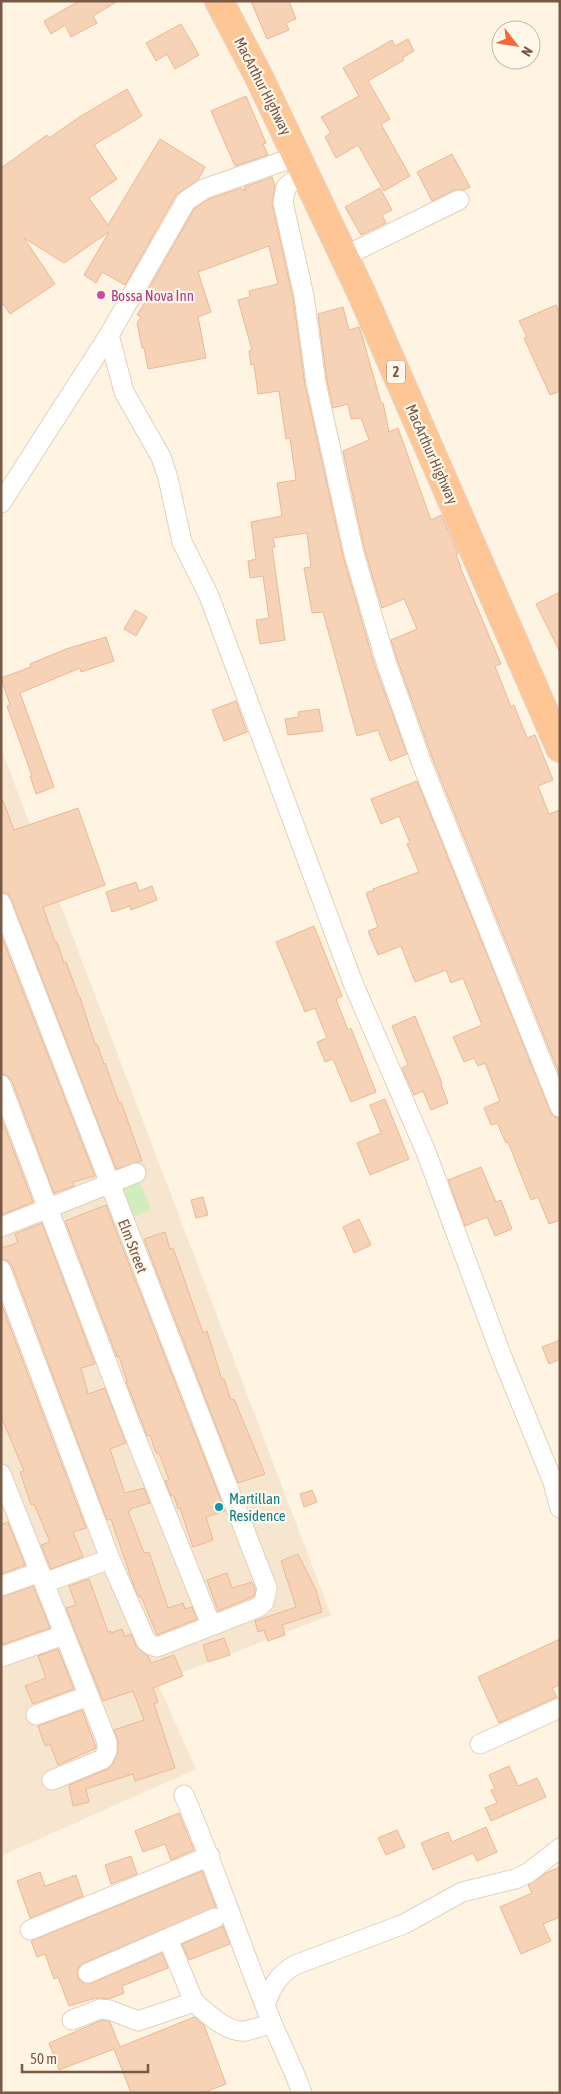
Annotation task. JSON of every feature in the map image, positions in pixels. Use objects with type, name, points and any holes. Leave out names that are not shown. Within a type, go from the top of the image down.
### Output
[{"type":"highway","name":"MacArthur Highway","points":[[219,1],[258,75],[345,256],[560,748]]},
{"type":"street","points":[[1,503],[109,336],[186,201],[204,189],[301,164]]},
{"type":"street","points":[[301,164],[286,187],[283,202],[304,296],[316,384],[354,554],[386,662],[422,764],[560,1107]]},
{"type":"street","points":[[345,256],[459,200]]},
{"type":"street","points":[[109,336],[124,392],[161,457],[168,478],[182,542],[209,596],[353,983],[426,1152],[502,1357],[553,1482],[560,1508]]},
{"type":"street","name":"Elm Street","points":[[1,903],[267,1588],[264,1602],[259,1607],[210,1625]]},
{"type":"street","points":[[1,1085],[210,1625],[157,1648],[151,1646],[146,1641],[110,1558],[1,1270]]},
{"type":"street","points":[[1,1227],[136,1173]]},
{"type":"street","points":[[1,1474],[8,1513],[42,1578],[107,1742],[108,1751],[103,1759],[52,1780]]},
{"type":"street","points":[[1,1586],[42,1578],[110,1558]]},
{"type":"street","points":[[1,1657],[64,1634]]},
{"type":"street","points":[[36,1715],[88,1696]]},
{"type":"street","points":[[480,1744],[560,1708]]},
{"type":"street","points":[[184,1794],[210,1856],[272,2023],[294,2070],[302,2093]]},
{"type":"street","points":[[266,2005],[276,1980],[282,1973],[295,1965],[404,1924],[462,1892],[515,1879],[528,1873],[560,1848]]},
{"type":"street","points":[[30,1930],[210,1856]]},
{"type":"street","points":[[88,1973],[216,1918]]},
{"type":"street","points":[[168,1939],[194,2002],[214,2018],[236,2030],[245,2031],[272,2023]]},
{"type":"street","points":[[72,2020],[100,2009],[110,2010],[138,2021],[194,2002]]},
{"type":"shaded area","points":[[1,748],[331,1615],[157,1682],[196,1769],[1,1856]]},
{"type":"green space","points":[[138,1178],[151,1210],[127,1219],[115,1187]]},
{"type":"building","points":[[79,1],[118,1],[93,16],[97,23],[71,37],[65,25],[51,34],[44,21]]},
{"type":"building","points":[[251,1],[289,1],[296,19],[286,23],[289,30],[267,39]]},
{"type":"building","points":[[181,24],[199,55],[175,69],[167,54],[156,61],[146,43]]},
{"type":"building","points":[[408,39],[414,51],[402,58],[404,60],[368,81],[390,119],[381,124],[410,176],[384,191],[358,145],[336,158],[325,137],[331,133],[321,117],[359,96],[343,68],[392,40],[395,46]]},
{"type":"building","points":[[127,89],[142,116],[94,145],[117,179],[89,198],[108,225],[160,139],[205,167],[198,180],[176,195],[125,285],[102,272],[96,283],[84,275],[109,232],[64,263],[24,238],[55,284],[10,314],[1,301],[1,168],[47,135],[49,138],[81,116]]},
{"type":"building","points":[[246,96],[266,143],[263,144],[268,155],[235,166],[211,111]]},
{"type":"building","points":[[452,154],[470,187],[464,190],[454,190],[432,201],[417,172]]},
{"type":"building","points":[[272,177],[275,186],[272,204],[293,298],[305,385],[343,556],[375,666],[407,754],[390,761],[378,730],[357,736],[323,612],[312,613],[304,568],[311,567],[307,533],[273,538],[275,547],[272,547],[285,640],[260,644],[256,620],[269,618],[263,576],[250,578],[248,561],[256,559],[251,522],[282,516],[277,483],[296,480],[290,438],[286,439],[279,391],[258,394],[254,364],[251,365],[249,351],[252,350],[238,300],[250,297],[249,291],[278,284],[269,246],[198,272],[211,312],[198,317],[206,358],[148,369],[144,348],[142,348],[137,323],[141,317],[137,315],[147,299],[144,297],[194,209],[209,199],[241,188],[246,191],[244,187]]},
{"type":"building","points":[[380,188],[392,210],[382,215],[386,223],[361,235],[345,207]]},
{"type":"building","points":[[556,305],[560,314],[560,391],[550,395],[524,338],[527,337],[519,321]]},
{"type":"building","points":[[343,307],[349,330],[359,327],[361,332],[381,403],[383,403],[389,432],[398,428],[431,520],[441,515],[452,538],[458,554],[456,555],[460,567],[501,664],[495,666],[511,707],[514,705],[527,738],[535,735],[553,780],[538,786],[549,814],[560,810],[560,1076],[433,760],[397,659],[391,640],[417,629],[404,599],[382,608],[365,551],[343,451],[369,440],[361,418],[351,419],[348,404],[333,408],[327,381],[318,314]]},
{"type":"building","points":[[560,592],[560,652],[536,604]]},
{"type":"building","points":[[135,610],[147,617],[136,636],[124,629]]},
{"type":"building","points":[[106,637],[114,661],[81,672],[80,668],[20,693],[54,787],[36,794],[30,776],[32,776],[7,706],[10,705],[1,678],[31,667],[30,664],[66,649]]},
{"type":"building","points":[[236,701],[247,732],[224,741],[212,710]]},
{"type":"building","points":[[319,709],[323,731],[288,735],[285,719],[299,717],[298,712]]},
{"type":"building","points":[[417,781],[550,1111],[553,1116],[560,1118],[560,1220],[549,1224],[538,1197],[531,1200],[508,1142],[506,1143],[497,1123],[491,1125],[484,1108],[500,1101],[485,1063],[478,1066],[474,1058],[464,1062],[453,1037],[482,1025],[463,978],[451,983],[446,970],[415,982],[401,946],[378,955],[368,931],[378,927],[366,893],[419,872],[407,844],[410,843],[399,816],[381,824],[371,799]]},
{"type":"building","points":[[3,801],[14,830],[78,808],[105,885],[43,907],[55,942],[57,942],[64,963],[66,962],[80,997],[95,1044],[97,1044],[105,1063],[119,1103],[121,1102],[142,1161],[116,1169],[11,899],[8,894],[1,892],[1,802]]},
{"type":"building","points":[[136,882],[139,891],[152,886],[157,900],[131,910],[130,906],[112,912],[106,892]]},
{"type":"building","points":[[314,926],[342,996],[336,999],[348,1030],[351,1028],[376,1092],[351,1102],[333,1059],[325,1062],[317,1042],[327,1038],[315,1008],[305,1012],[276,942]]},
{"type":"building","points":[[1,935],[95,1176],[73,1182],[74,1186],[54,1193],[12,1081],[8,1076],[1,1074]]},
{"type":"building","points":[[415,1016],[448,1103],[431,1110],[423,1091],[414,1095],[402,1068],[408,1065],[392,1026]]},
{"type":"building","points":[[385,1099],[409,1159],[370,1175],[357,1143],[381,1133],[370,1105]]},
{"type":"building","points":[[1,1117],[33,1202],[1,1215]]},
{"type":"building","points":[[481,1167],[496,1202],[501,1200],[512,1229],[495,1236],[487,1217],[465,1226],[448,1180]]},
{"type":"building","points":[[203,1197],[208,1215],[196,1218],[191,1200]]},
{"type":"building","points":[[106,1205],[225,1511],[206,1517],[213,1540],[193,1547],[180,1508],[178,1509],[174,1496],[171,1496],[165,1481],[169,1480],[159,1453],[156,1453],[150,1435],[147,1436],[126,1381],[119,1356],[117,1357],[65,1221]]},
{"type":"building","points":[[359,1219],[371,1245],[354,1253],[343,1227]]},
{"type":"building","points":[[42,1223],[95,1364],[81,1368],[88,1394],[105,1388],[126,1443],[110,1449],[124,1491],[125,1493],[144,1488],[150,1503],[128,1511],[144,1553],[149,1552],[168,1608],[183,1603],[185,1609],[192,1607],[197,1619],[157,1635],[141,1596],[139,1597],[135,1589],[111,1519],[107,1520],[12,1266],[8,1261],[1,1259],[1,1248],[18,1243],[15,1234]]},
{"type":"building","points":[[165,1232],[170,1249],[173,1248],[203,1333],[207,1331],[222,1380],[224,1379],[231,1400],[234,1399],[265,1474],[238,1483],[144,1239]]},
{"type":"building","points":[[1,1303],[86,1528],[73,1532],[83,1557],[51,1569],[41,1545],[50,1542],[34,1504],[31,1505],[20,1472],[24,1471],[1,1416]]},
{"type":"building","points":[[560,1340],[560,1359],[549,1364],[542,1347]]},
{"type":"building","points":[[312,1490],[317,1502],[304,1507],[300,1494]]},
{"type":"building","points":[[8,1522],[25,1565],[1,1574],[1,1525]]},
{"type":"building","points":[[298,1554],[316,1590],[322,1612],[282,1625],[285,1635],[268,1641],[264,1630],[258,1632],[255,1621],[296,1607],[281,1561]]},
{"type":"building","points":[[227,1573],[232,1588],[252,1582],[255,1589],[254,1596],[218,1611],[207,1580]]},
{"type":"building","points":[[89,1579],[108,1632],[111,1631],[111,1633],[122,1629],[125,1637],[131,1634],[136,1646],[148,1656],[151,1663],[174,1655],[183,1676],[153,1688],[158,1702],[154,1704],[175,1768],[135,1781],[133,1774],[86,1789],[89,1802],[73,1806],[69,1785],[108,1769],[113,1764],[118,1751],[118,1742],[114,1730],[144,1720],[133,1691],[103,1701],[66,1608],[76,1605],[69,1586]]},
{"type":"building","points":[[33,1586],[50,1628],[1,1645],[1,1597]]},
{"type":"building","points":[[224,1638],[230,1655],[208,1662],[203,1645]]},
{"type":"building","points":[[560,1639],[560,1685],[552,1688],[557,1697],[499,1723],[478,1677]]},
{"type":"building","points":[[58,1649],[74,1689],[33,1704],[25,1686],[46,1678],[38,1656]]},
{"type":"building","points":[[82,1710],[96,1748],[58,1765],[50,1744],[45,1746],[38,1726]]},
{"type":"building","points":[[509,1766],[518,1786],[537,1778],[546,1797],[491,1821],[485,1808],[497,1803],[491,1790],[495,1789],[489,1775]]},
{"type":"building","points":[[179,1813],[194,1850],[171,1860],[165,1844],[143,1852],[135,1831]]},
{"type":"building","points":[[486,1827],[497,1852],[477,1861],[473,1853],[433,1870],[421,1843],[448,1832],[452,1842]]},
{"type":"building","points":[[397,1830],[405,1847],[386,1855],[378,1838]]},
{"type":"building","points":[[131,1856],[137,1874],[111,1884],[105,1865]]},
{"type":"building","points":[[560,1867],[560,1917],[543,1924],[551,1941],[521,1954],[500,1907],[532,1893],[528,1885],[546,1873]]},
{"type":"building","points":[[202,1871],[216,1907],[84,1963],[77,1972],[78,1978],[82,1982],[92,1983],[162,1953],[168,1968],[122,1986],[124,1993],[109,1999],[96,1998],[69,2006],[58,1977],[54,1979],[45,1954],[37,1957],[31,1941]]},
{"type":"building","points":[[40,1872],[45,1886],[76,1875],[83,1896],[30,1918],[17,1881]]},
{"type":"building","points":[[223,1926],[230,1944],[189,1960],[182,1944]]},
{"type":"building","points":[[194,2017],[204,2025],[226,2084],[203,2093],[131,2093],[114,2049],[59,2070],[49,2043],[102,2020],[110,2022],[120,2047]]},
{"type":"place","name":"Bossa Nova Inn","points":[[101,295]]},
{"type":"place","name":"Martillan Residence","points":[[219,1507]]}]
